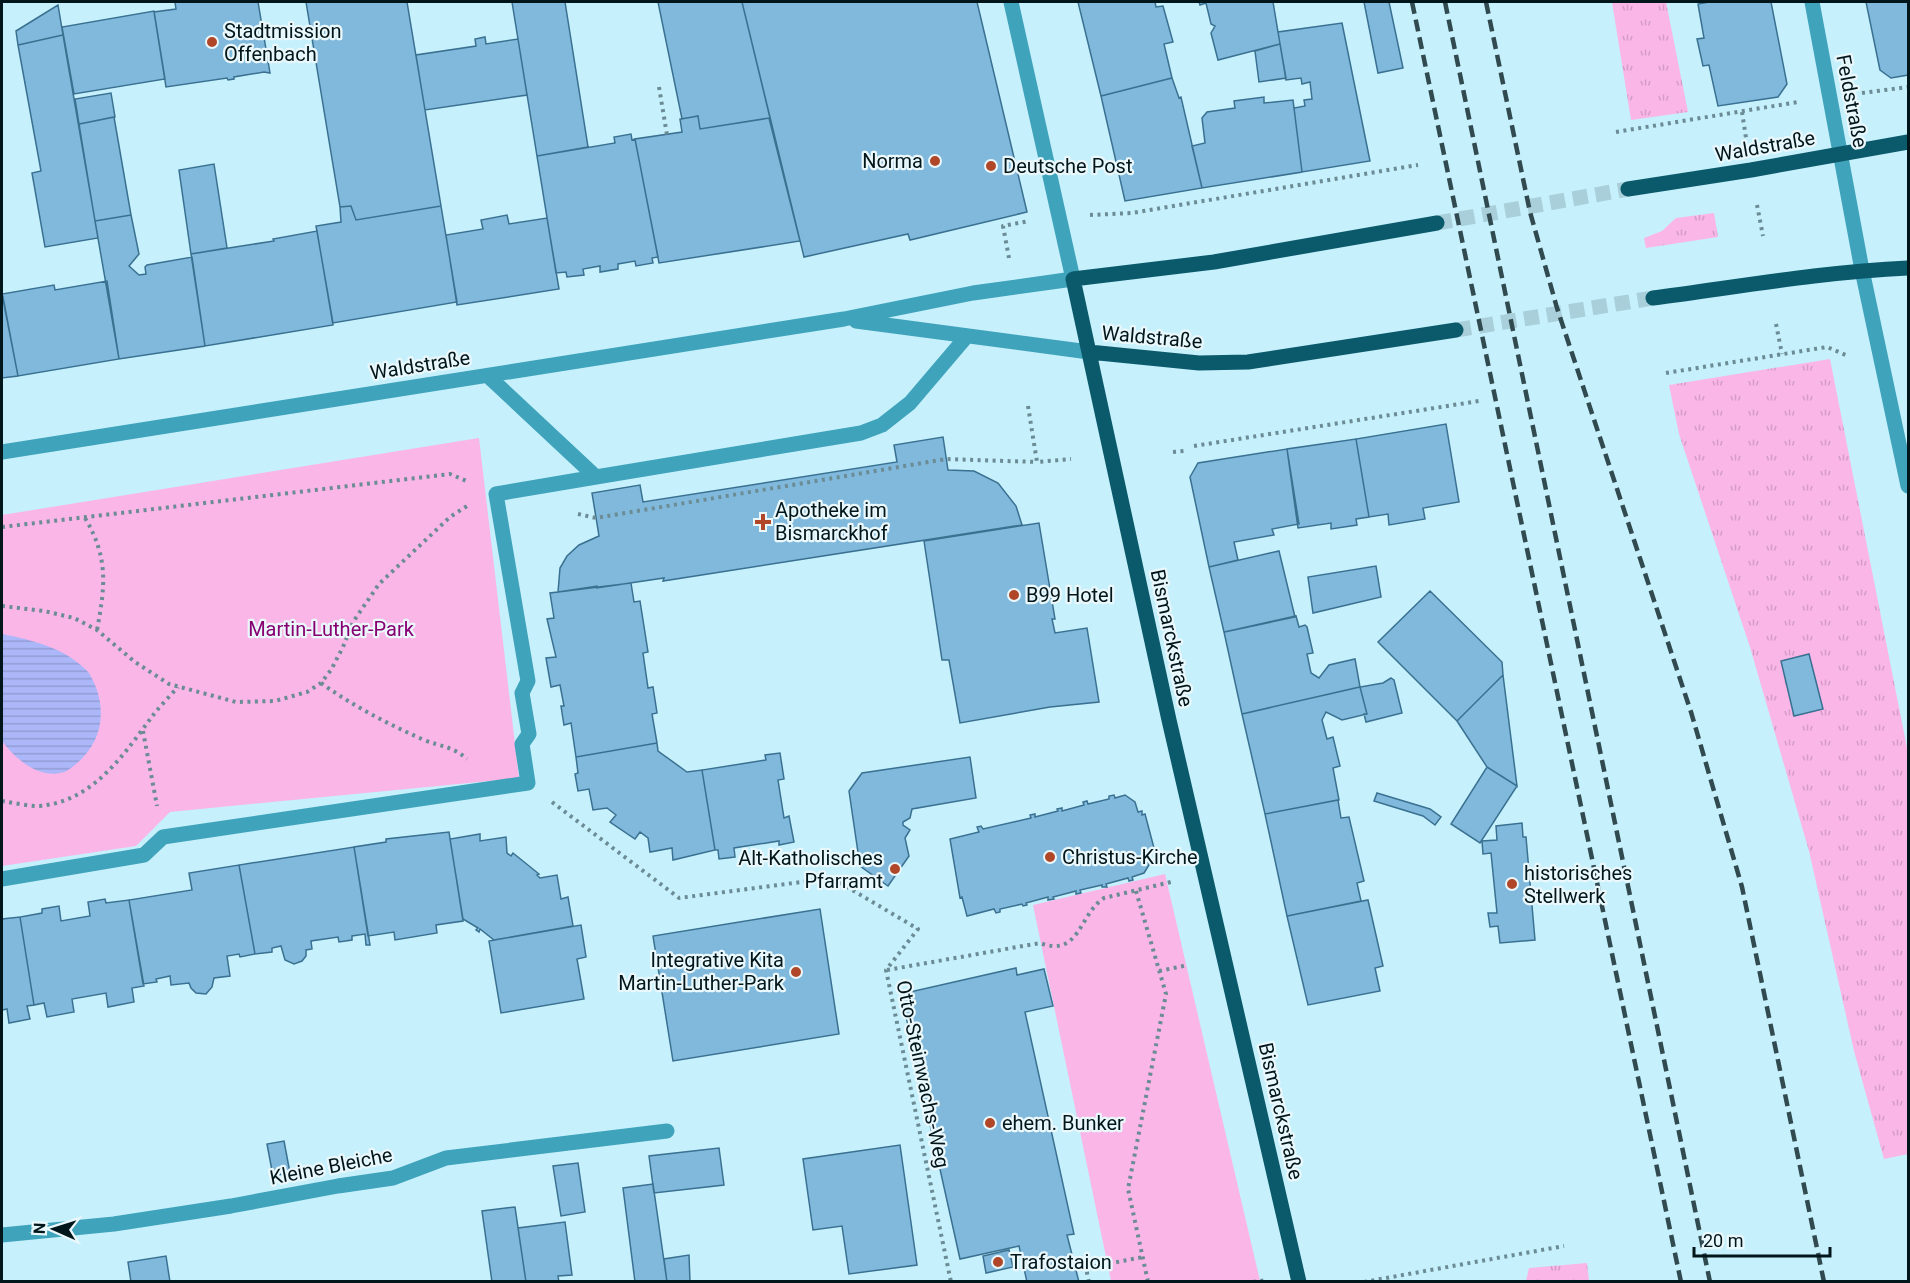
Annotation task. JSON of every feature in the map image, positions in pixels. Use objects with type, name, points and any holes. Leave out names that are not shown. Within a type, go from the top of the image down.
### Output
[{"type":"main road","name":"Waldstraße","points":[[1628,189],[1908,142]]},
{"type":"main road","name":"Waldstraße","points":[[1073,279],[1214,262],[1437,223]]},
{"type":"main road","points":[[1653,298],[1862,270],[1908,268]]},
{"type":"main road","name":"Bismarckstraße","points":[[1073,279],[1204,874],[1299,1281]]},
{"type":"main road","name":"Waldstraße","points":[[1089,352],[1223,364],[1456,330]]},
{"type":"street","name":"Bismarckstraße","points":[[1011,2],[1073,279]]},
{"type":"street","name":"Feldstraße","points":[[1812,2],[1862,270],[1908,486]]},
{"type":"street","name":"Waldstraße","points":[[2,452],[844,319],[973,293],[1073,279]]},
{"type":"street","name":"Waldstraße","points":[[844,319],[1089,352]]},
{"type":"street","points":[[2,879],[144,855],[163,837],[528,783],[522,744],[529,734],[522,693],[528,681],[496,494],[861,433],[882,425],[909,403],[967,336]]},
{"type":"street","points":[[488,376],[596,477]]},
{"type":"street","name":"Kleine Bleiche","points":[[2,1235],[114,1224],[393,1178],[446,1158],[667,1131]]},
{"type":"path","points":[[659,87],[667,135]]},
{"type":"path","points":[[1616,132],[1742,112],[1746,139]]},
{"type":"path","points":[[1010,259],[1003,226],[1060,216],[1132,213],[1418,165]]},
{"type":"path","points":[[1757,205],[1763,236]]},
{"type":"path","points":[[1776,324],[1782,354]]},
{"type":"path","points":[[1666,373],[1827,347],[1858,361]]},
{"type":"path","points":[[1194,446],[1479,401]]},
{"type":"path","points":[[1028,406],[1037,462]]},
{"type":"path","points":[[1173,452],[1184,451]]},
{"type":"path","points":[[596,518],[946,459],[1037,462],[1071,459]]},
{"type":"path","points":[[2,527],[450,474],[496,494]]},
{"type":"path","points":[[2,606],[44,611],[74,618],[97,630],[135,662],[169,684],[236,702],[275,701],[307,692],[321,683],[331,670],[353,622],[379,584],[450,517],[466,506],[496,494]]},
{"type":"path","points":[[85,518],[93,531],[105,579],[97,630]]},
{"type":"path","points":[[321,683],[363,712],[427,741],[455,749],[491,777],[508,785]]},
{"type":"path","points":[[2,801],[45,806],[66,801],[91,787],[112,767],[178,687]]},
{"type":"path","points":[[142,731],[163,837]]},
{"type":"path","name":"Otto-Steinwachs-Weg","points":[[528,783],[679,898],[832,878],[918,929],[886,970],[951,1281]]},
{"type":"path","points":[[886,970],[1040,943],[1050,947],[1058,946],[1071,941],[1081,928],[1088,913],[1104,898],[1204,874]]},
{"type":"path","points":[[1136,891],[1166,994],[1128,1189],[1148,1281]]},
{"type":"path","points":[[1159,971],[1188,965]]},
{"type":"path","points":[[1364,1281],[1564,1246]]},
{"type":"path","points":[[1089,1281],[1086,1268],[1143,1257]]},
{"type":"green space","points":[[1612,2],[1666,2],[1688,112],[1631,120]]},
{"type":"green space","points":[[1714,213],[1718,237],[1646,248],[1644,238],[1662,231],[1676,218]]},
{"type":"green space","points":[[1830,359],[1908,753],[1908,1154],[1884,1159],[1854,1051],[1809,851],[1750,647],[1679,434],[1669,385]]},
{"type":"green space","name":"Martin-Luther-Park","points":[[479,438],[519,778],[170,812],[136,846],[2,866],[2,515]]},
{"type":"green space","points":[[1165,874],[1260,1281],[1111,1281],[1033,905]]},
{"type":"green space","points":[[1587,1263],[1589,1281],[1526,1281],[1529,1268]]},
{"type":"water","points":[[2,634],[37,642],[60,651],[89,673],[97,690],[101,711],[95,740],[84,757],[66,771],[55,774],[37,770],[21,761],[2,741]]},
{"type":"building","name":"Stadtmission Offenbach","points":[[175,2],[258,2],[270,73],[166,87],[154,12],[176,9]]},
{"type":"building","points":[[306,2],[407,2],[441,206],[356,220],[351,206],[340,207]]},
{"type":"building","points":[[512,2],[565,2],[588,147],[537,156]]},
{"type":"building","points":[[658,2],[742,2],[770,118],[700,129],[698,116],[682,119]]},
{"type":"building","points":[[742,2],[977,2],[1027,212],[910,240],[908,234],[804,257]]},
{"type":"building","points":[[1078,2],[1155,2],[1156,7],[1163,6],[1173,42],[1164,44],[1172,78],[1101,96]]},
{"type":"building","points":[[1199,2],[1273,2],[1280,44],[1218,60],[1211,33],[1215,26],[1211,24],[1206,3],[1200,5]]},
{"type":"building","points":[[1364,2],[1389,2],[1403,68],[1378,73]]},
{"type":"building","points":[[1771,2],[1787,84],[1778,97],[1718,106],[1709,65],[1703,66],[1697,39],[1704,38],[1698,4]]},
{"type":"building","points":[[1866,2],[1908,2],[1908,75],[1891,78],[1880,70]]},
{"type":"building","points":[[58,5],[63,35],[18,45],[16,31]]},
{"type":"building","points":[[154,11],[165,79],[74,94],[62,27]]},
{"type":"building","points":[[1342,23],[1370,161],[1302,172],[1294,108],[1305,106],[1304,100],[1312,99],[1310,82],[1302,84],[1301,78],[1286,80],[1278,32]]},
{"type":"building","points":[[63,35],[98,238],[45,247],[32,173],[41,171],[18,45]]},
{"type":"building","points":[[485,37],[486,44],[518,39],[527,95],[425,110],[416,55],[476,46],[475,39]]},
{"type":"building","points":[[1280,44],[1286,78],[1259,82],[1255,51]]},
{"type":"building","points":[[1172,78],[1179,98],[1181,97],[1202,188],[1125,201],[1101,96]]},
{"type":"building","points":[[111,93],[115,117],[79,124],[75,99]]},
{"type":"building","points":[[1264,97],[1264,103],[1293,100],[1302,172],[1202,188],[1192,146],[1205,143],[1202,118],[1207,112],[1235,108],[1234,101]]},
{"type":"building","points":[[698,116],[700,129],[769,118],[800,241],[659,263],[635,139],[682,132],[680,119]]},
{"type":"building","points":[[114,117],[131,215],[95,221],[79,124]]},
{"type":"building","points":[[631,134],[632,140],[635,139],[658,257],[652,258],[653,263],[636,266],[635,261],[618,264],[618,269],[600,272],[600,266],[583,269],[584,275],[567,277],[566,272],[556,273],[537,156],[615,143],[614,137]]},
{"type":"building","points":[[214,164],[227,248],[191,254],[179,170]]},
{"type":"building","points":[[351,206],[356,220],[441,206],[457,302],[333,323],[316,226],[341,222],[340,207]]},
{"type":"building","points":[[131,215],[139,254],[129,266],[139,275],[146,274],[147,265],[192,257],[205,346],[119,359],[95,221]]},
{"type":"building","points":[[507,215],[509,224],[547,218],[559,289],[457,305],[446,235],[483,229],[481,220]]},
{"type":"building","points":[[317,231],[333,325],[205,346],[191,254],[274,241],[273,239]]},
{"type":"building","points":[[107,281],[119,359],[18,376],[2,294],[54,285],[55,290]]},
{"type":"building","points":[[2,298],[18,376],[2,378]]},
{"type":"building","points":[[1446,424],[1459,502],[1423,508],[1425,519],[1389,525],[1388,514],[1369,517],[1356,439]]},
{"type":"building","points":[[943,437],[948,470],[974,471],[998,483],[1016,506],[1022,525],[663,581],[664,578],[558,592],[560,568],[567,556],[579,545],[599,536],[592,493],[640,485],[643,502],[897,462],[894,445]]},
{"type":"building","points":[[1356,439],[1369,517],[1356,519],[1357,525],[1331,529],[1331,523],[1298,528],[1287,449]]},
{"type":"building","points":[[1287,449],[1299,524],[1272,529],[1274,535],[1234,542],[1238,560],[1209,567],[1190,477],[1198,463]]},
{"type":"building","points":[[1039,523],[1055,619],[1052,619],[1055,633],[1087,628],[1099,702],[1050,707],[960,723],[949,660],[942,660],[924,541]]},
{"type":"building","points":[[1279,551],[1295,617],[1224,632],[1209,567]]},
{"type":"building","points":[[1376,566],[1381,597],[1313,613],[1308,577]]},
{"type":"building","points":[[631,583],[634,602],[640,601],[648,652],[643,653],[648,688],[653,687],[657,713],[652,714],[657,743],[576,757],[571,723],[564,725],[561,706],[564,706],[560,685],[551,687],[546,658],[556,657],[547,619],[554,618],[550,593]]},
{"type":"building","points":[[1430,591],[1502,662],[1503,675],[1457,721],[1378,642]]},
{"type":"building","points":[[1296,616],[1299,627],[1305,625],[1307,627],[1313,653],[1307,654],[1311,673],[1319,678],[1329,665],[1355,659],[1360,687],[1242,714],[1224,632]]},
{"type":"building","points":[[1809,654],[1823,709],[1794,716],[1781,661]]},
{"type":"building","points":[[1503,675],[1517,786],[1487,767],[1457,721]]},
{"type":"building","points":[[1391,678],[1394,680],[1402,713],[1366,722],[1364,714],[1367,714],[1360,687],[1383,683]]},
{"type":"building","points":[[1360,687],[1367,714],[1342,720],[1326,712],[1322,720],[1327,739],[1333,737],[1340,766],[1333,768],[1339,800],[1265,814],[1242,714]]},
{"type":"building","points":[[657,743],[658,751],[687,772],[702,770],[715,850],[673,860],[672,848],[650,852],[648,838],[640,832],[635,839],[610,822],[616,815],[607,808],[593,810],[589,789],[578,791],[575,774],[578,773],[576,757]]},
{"type":"building","points":[[780,753],[784,779],[778,780],[784,818],[789,816],[794,842],[779,845],[779,841],[734,848],[735,857],[719,859],[718,850],[715,850],[702,770],[766,760],[765,755]]},
{"type":"building","points":[[970,757],[976,798],[912,809],[910,818],[903,822],[903,825],[910,830],[905,838],[909,856],[888,886],[860,866],[849,791],[862,773]]},
{"type":"building","points":[[1487,767],[1517,786],[1480,843],[1451,824]]},
{"type":"building","points":[[1377,793],[1430,809],[1441,817],[1435,825],[1423,816],[1374,801]]},
{"type":"building","name":"Christus-Kirche","points":[[1114,795],[1115,798],[1125,795],[1135,802],[1138,812],[1142,811],[1142,815],[1145,814],[1154,848],[1150,849],[1151,853],[1146,854],[1149,865],[1144,873],[1132,877],[1133,880],[1129,881],[1128,878],[1106,884],[1107,887],[1102,887],[1102,885],[1080,890],[1081,893],[1076,894],[1076,891],[1053,897],[1054,899],[1048,900],[1048,897],[1026,903],[1027,905],[1023,906],[1022,904],[1000,909],[1000,912],[996,913],[994,909],[967,916],[962,897],[960,898],[950,839],[979,832],[977,827],[981,826],[983,829],[1031,818],[1030,815],[1035,814],[1035,817],[1062,808],[1062,811],[1084,805],[1083,802],[1087,801],[1088,804],[1109,799],[1109,796]]},
{"type":"building","points":[[1338,800],[1341,818],[1349,817],[1364,881],[1357,883],[1361,901],[1287,916],[1265,814]]},
{"type":"building","name":"historisches Stellwerk","points":[[1522,823],[1523,837],[1526,837],[1535,940],[1500,943],[1498,926],[1490,927],[1488,913],[1497,913],[1491,853],[1483,854],[1482,841],[1497,840],[1496,826]]},
{"type":"building","points":[[449,832],[463,921],[436,925],[437,933],[395,940],[394,932],[368,936],[354,847],[386,842],[386,839]]},
{"type":"building","points":[[480,834],[480,841],[506,837],[507,853],[511,856],[513,853],[539,874],[537,875],[540,878],[557,875],[561,899],[568,897],[573,926],[494,940],[480,929],[479,932],[476,930],[478,928],[463,919],[450,839]]},
{"type":"building","points":[[354,847],[370,945],[366,945],[365,934],[352,936],[352,940],[339,942],[338,937],[311,941],[312,949],[306,950],[306,956],[302,961],[294,964],[285,960],[281,946],[272,948],[272,952],[255,954],[239,865]]},
{"type":"building","points":[[239,865],[255,954],[240,957],[239,954],[227,956],[230,976],[214,978],[212,987],[206,994],[196,993],[189,983],[171,985],[170,976],[156,979],[157,982],[143,984],[129,900],[192,890],[189,873]]},
{"type":"building","points":[[105,899],[106,903],[129,900],[144,986],[132,988],[134,1002],[108,1007],[106,993],[72,999],[74,1012],[47,1017],[44,1003],[34,1005],[20,917],[42,913],[42,909],[59,906],[61,921],[90,916],[88,902]]},
{"type":"building","points":[[1368,900],[1383,966],[1375,968],[1380,991],[1308,1005],[1287,916]]},
{"type":"building","points":[[820,909],[839,1034],[673,1061],[653,936]]},
{"type":"building","points":[[20,917],[34,1005],[27,1006],[30,1019],[9,1023],[7,1009],[2,1010],[2,919]]},
{"type":"building","points":[[581,925],[586,957],[577,959],[584,999],[501,1013],[489,941]]},
{"type":"building","name":"ehem. Bunker","points":[[1016,968],[1017,975],[1044,969],[1053,1006],[1025,1012],[1074,1234],[1067,1235],[1079,1282],[1027,1282],[1019,1246],[960,1259],[901,994]]},
{"type":"building","points":[[284,1141],[290,1173],[273,1176],[267,1144]]},
{"type":"building","points":[[900,1145],[917,1265],[849,1274],[842,1226],[813,1230],[803,1159]]},
{"type":"building","points":[[719,1148],[724,1185],[654,1193],[649,1156]]},
{"type":"building","points":[[578,1163],[585,1212],[561,1216],[553,1166]]},
{"type":"building","points":[[653,1184],[667,1282],[635,1282],[623,1188]]},
{"type":"building","points":[[515,1207],[526,1282],[492,1282],[482,1211]]},
{"type":"building","points":[[565,1222],[572,1275],[558,1276],[559,1282],[526,1282],[518,1228]]},
{"type":"building","name":"Trafostaion","points":[[1009,1250],[1013,1267],[986,1273],[983,1256]]},
{"type":"building","points":[[689,1255],[690,1282],[667,1282],[664,1259]]},
{"type":"building","points":[[166,1256],[170,1282],[131,1282],[128,1262]]},
{"type":"tunnel","points":[[1437,223],[1628,189]]},
{"type":"tunnel","points":[[1456,330],[1653,298]]},
{"type":"railway","points":[[1412,2],[1681,1282]]},
{"type":"railway","points":[[1445,2],[1710,1282]]},
{"type":"railway","points":[[1486,2],[1530,212],[1557,308],[1691,712],[1742,887],[1824,1282]]},
{"type":"place","name":"Stadtmission Offenbach","points":[[212,42]]},
{"type":"place","name":"Norma","points":[[935,161]]},
{"type":"place","name":"Deutsche Post","points":[[991,166]]},
{"type":"place","name":"Apotheke im Bismarckhof","points":[[763,522]]},
{"type":"place","name":"B99 Hotel","points":[[1014,595]]},
{"type":"place","name":"Christus-Kirche","points":[[1050,857]]},
{"type":"place","name":"Alt-Katholisches Pfarramt","points":[[895,869]]},
{"type":"place","name":"historisches Stellwerk","points":[[1512,884]]},
{"type":"place","name":"Integrative Kita Martin-Luther-Park","points":[[796,972]]},
{"type":"place","name":"ehem. Bunker","points":[[990,1123]]},
{"type":"place","name":"Trafostaion","points":[[998,1262]]}]
